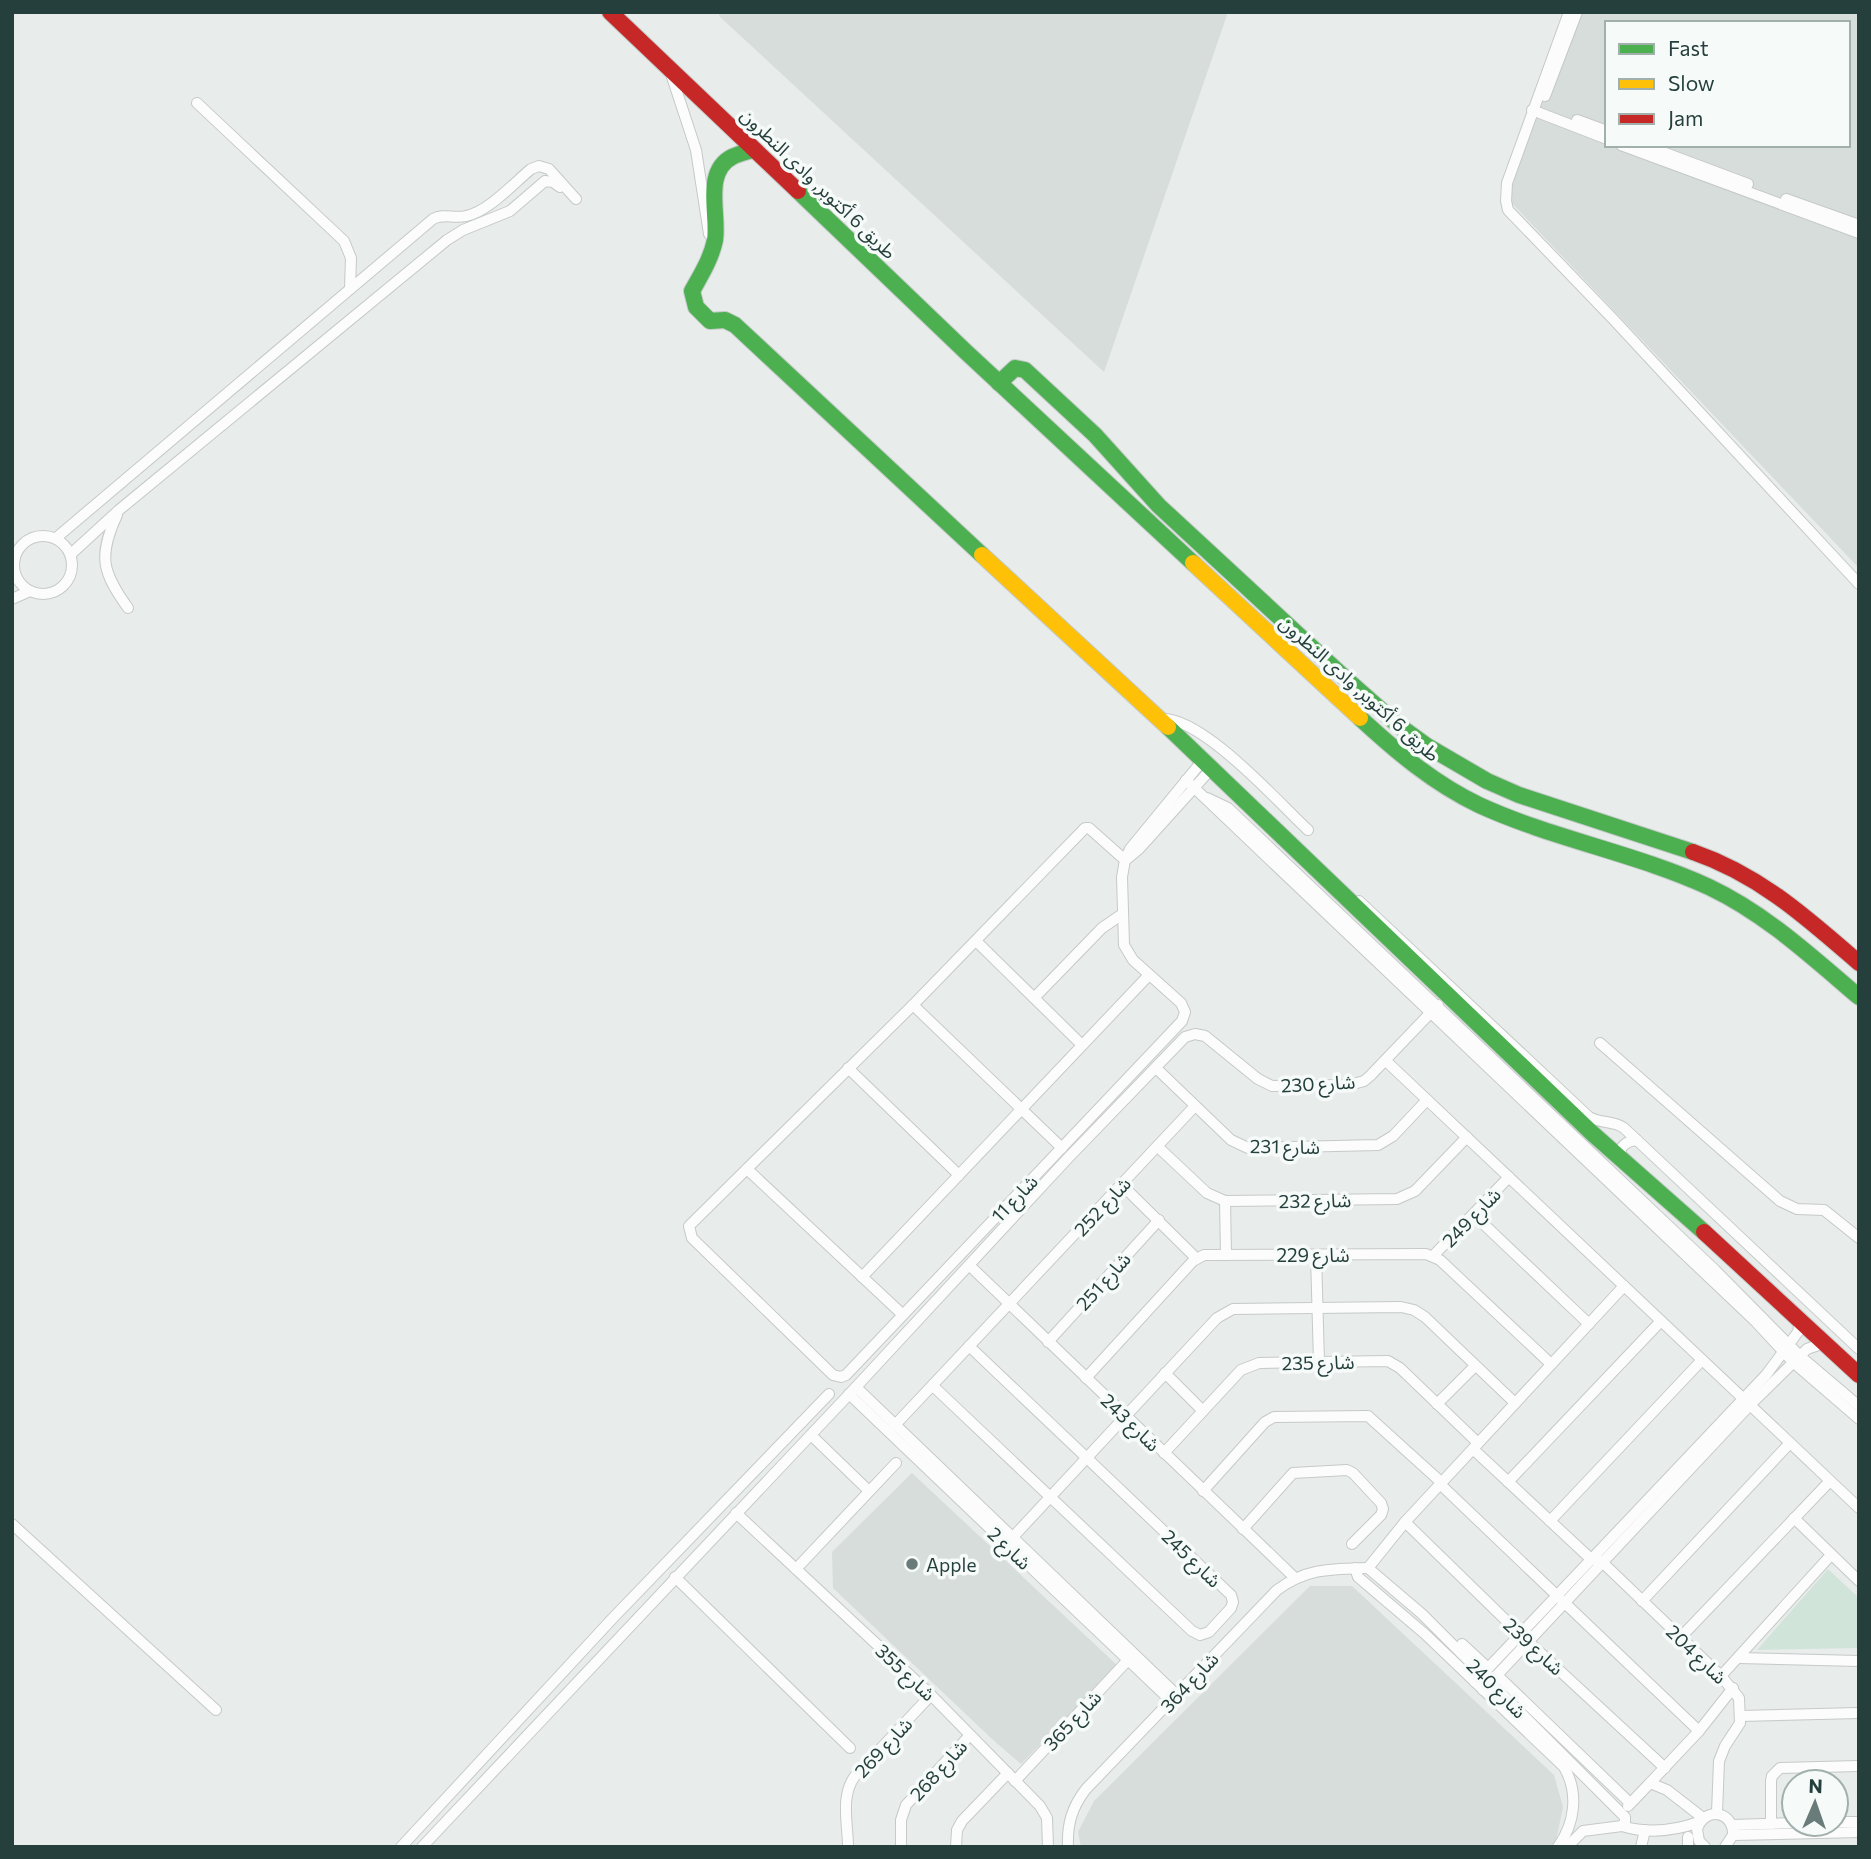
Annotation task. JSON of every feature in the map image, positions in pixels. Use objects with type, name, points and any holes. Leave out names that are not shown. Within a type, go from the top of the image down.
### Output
[{"type":"street","name":"طريق 6 أكتوبر, وادى النطرون","points":[[610,12],[999,383],[1380,739],[1433,780],[1510,818],[1691,880],[1726,895],[1773,925],[1859,997]]},
{"type":"street","points":[[1537,108],[1569,12]]},
{"type":"street","points":[[1577,12],[1507,183],[1506,206],[1859,584]]},
{"type":"street","points":[[668,68],[692,136],[713,245]]},
{"type":"street","points":[[197,103],[344,241],[351,258],[350,288]]},
{"type":"street","points":[[1537,108],[1605,130]]},
{"type":"street","points":[[1537,108],[1605,138]]},
{"type":"street","points":[[1628,147],[1672,160],[1859,233]]},
{"type":"street","points":[[1648,147],[1672,160]]},
{"type":"street","points":[[753,150],[724,162],[715,177],[713,187],[717,225],[713,245],[709,260],[692,291],[693,302],[700,311],[710,321],[725,320],[735,325],[1211,767],[1224,783],[1303,853],[1597,1127],[1619,1157],[1859,1376]]},
{"type":"street","points":[[56,538],[433,219],[441,216],[466,217],[481,210],[531,169],[543,166]]},
{"type":"street","points":[[543,166],[545,181]]},
{"type":"street","points":[[71,554],[119,510],[447,240],[463,230],[510,211],[545,181],[553,182],[576,199],[571,191],[543,166]]},
{"type":"street","points":[[1813,213],[1859,225]]},
{"type":"street","points":[[457,217],[463,230]]},
{"type":"street","name":"طريق 6 أكتوبر, وادى النطرون","points":[[999,383],[1015,368],[1026,370],[1095,435],[1146,493],[1354,686],[1426,746],[1466,770],[1519,795],[1697,853],[1734,869],[1788,902],[1859,962]]},
{"type":"street","points":[[119,510],[106,541],[104,559],[112,585],[128,608]]},
{"type":"street","points":[[32,537],[56,538],[71,554],[71,573],[62,588],[46,594],[30,591],[19,582],[13,570],[14,551],[32,537]]},
{"type":"street","points":[[12,599],[30,591]]},
{"type":"street","points":[[1159,719],[1181,721],[1209,738],[1308,830]]},
{"type":"street","points":[[862,1277],[1149,975],[1127,953],[1122,935],[1125,860],[1139,849],[1190,784],[1211,767]]},
{"type":"street","points":[[1190,784],[1434,1009],[1859,1419]]},
{"type":"street","points":[[902,1314],[747,1169],[913,1005],[1085,828],[1125,860]]},
{"type":"street","points":[[1034,998],[1102,928],[1121,915]]},
{"type":"street","points":[[976,941],[1082,1045]]},
{"type":"street","name":"شارع 11","points":[[747,1169],[692,1222],[689,1234],[830,1373],[837,1377],[846,1376],[1182,1021],[1184,1007],[1149,975]]},
{"type":"street","points":[[913,1005],[1062,1148]]},
{"type":"street","name":"شارع 230","points":[[1185,1037],[1195,1034],[1205,1036],[1258,1079],[1272,1086],[1357,1084],[1386,1061],[1434,1009]]},
{"type":"street","name":"شارع 11","points":[[422,1847],[1185,1037]]},
{"type":"street","points":[[1600,1043],[1780,1202],[1797,1209],[1824,1210],[1859,1238]]},
{"type":"street","points":[[1386,1061],[1859,1508]]},
{"type":"street","points":[[848,1068],[959,1175]]},
{"type":"street","name":"شارع 231","points":[[1156,1068],[1231,1140],[1248,1148],[1378,1145],[1389,1140],[1427,1100]]},
{"type":"street","name":"شارع 252","points":[[895,1425],[1195,1106]]},
{"type":"street","points":[[1597,1127],[1616,1123],[1637,1140],[1859,1349]]},
{"type":"street","name":"شارع 232","points":[[1224,1201],[1404,1198],[1415,1191],[1467,1138]]},
{"type":"street","points":[[1619,1157],[1626,1143],[1637,1140]]},
{"type":"street","points":[[1158,1147],[1207,1193],[1224,1201],[1226,1255]]},
{"type":"street","name":"شارع 249","points":[[1433,1256],[1509,1177]]},
{"type":"street","points":[[1086,1378],[1196,1258],[1122,1185]]},
{"type":"street","points":[[1474,1215],[1589,1324]]},
{"type":"street","name":"شارع 251","points":[[1048,1342],[1159,1220]]},
{"type":"street","name":"شارع 229","points":[[1196,1258],[1203,1255],[1419,1253],[1433,1256]]},
{"type":"street","points":[[1316,1255],[1319,1362]]},
{"type":"street","points":[[1433,1256],[1551,1364]]},
{"type":"street","name":"شارع 243","points":[[969,1265],[1294,1577]]},
{"type":"street","points":[[1624,1286],[1405,1522],[1371,1565],[1486,1678],[1630,1803]]},
{"type":"street","points":[[1013,1537],[1227,1310],[1401,1307],[1414,1310],[1425,1317],[1515,1403]]},
{"type":"street","points":[[1486,1678],[1747,1401],[1798,1332],[1800,1320]]},
{"type":"street","points":[[1508,1482],[1661,1321]]},
{"type":"street","points":[[1747,1401],[1812,1346],[1825,1343]]},
{"type":"street","name":"شارع 245","points":[[933,1386],[1192,1631],[1200,1634],[1209,1632],[1231,1608],[1231,1595],[969,1346]]},
{"type":"street","points":[[1797,1359],[1859,1406]]},
{"type":"street","points":[[1550,1521],[1702,1360]]},
{"type":"street","name":"شارع 235","points":[[1164,1453],[1241,1370],[1253,1364],[1388,1362],[1399,1368],[1437,1404],[1508,1482],[1550,1521]]},
{"type":"street","points":[[1437,1404],[1475,1366]]},
{"type":"street","points":[[1165,1373],[1203,1411]]},
{"type":"street","name":"شارع 2","points":[[853,1391],[895,1425],[1013,1537],[1019,1550],[1128,1660],[1174,1698]]},
{"type":"street","name":"شارع 2","points":[[853,1391],[1174,1698]]},
{"type":"street","points":[[402,1847],[612,1619],[829,1394]]},
{"type":"street","points":[[1203,1490],[1265,1422],[1281,1415],[1368,1416],[1699,1731]]},
{"type":"street","points":[[811,1435],[869,1491]]},
{"type":"street","points":[[1642,1601],[1790,1443]]},
{"type":"street","points":[[796,1569],[896,1462]]},
{"type":"street","points":[[1243,1529],[1293,1474],[1347,1470],[1381,1503],[1383,1509],[1381,1515],[1352,1544]]},
{"type":"street","points":[[1680,1638],[1830,1481]]},
{"type":"street","name":"شارع 355","points":[[736,1513],[931,1695],[1012,1777],[1044,1812],[1048,1824],[1048,1847]]},
{"type":"street","points":[[1794,1518],[1859,1581]]},
{"type":"street","name":"شارع 204","points":[[1550,1521],[1642,1601],[1733,1688],[1739,1698],[1741,1716]]},
{"type":"street","name":"شارع 239","points":[[1405,1522],[1665,1768]]},
{"type":"street","points":[[12,1524],[216,1710]]},
{"type":"street","points":[[1721,1676],[1832,1555]]},
{"type":"street","name":"شارع 364","points":[[1068,1847],[1070,1816],[1086,1788],[1277,1590],[1294,1577],[1316,1571],[1371,1565]]},
{"type":"street","points":[[1355,1568],[1359,1577],[1425,1634],[1486,1678],[1564,1767],[1574,1799],[1573,1814],[1566,1836],[1558,1847]]},
{"type":"street","points":[[675,1577],[850,1748]]},
{"type":"street","points":[[1738,1658],[1859,1661]]},
{"type":"street","name":"شارع 365","points":[[956,1847],[957,1830],[962,1821],[1012,1777],[1128,1660]]},
{"type":"street","name":"شارع 240","points":[[1486,1678],[1623,1819]]},
{"type":"street","points":[[1623,1819],[1630,1803],[1699,1731],[1733,1688]]},
{"type":"street","name":"شارع 269","points":[[849,1847],[848,1787],[855,1776],[931,1695]]},
{"type":"street","points":[[1717,1814],[1719,1761],[1725,1746],[1737,1730],[1741,1716],[1859,1713]]},
{"type":"street","name":"شارع 268","points":[[901,1847],[901,1820],[906,1805],[970,1735]]},
{"type":"street","points":[[1771,1847],[1771,1781],[1780,1768],[1859,1766]]},
{"type":"street","points":[[1650,1783],[1667,1790],[1701,1820]]},
{"type":"street","points":[[1665,1831],[1717,1814],[1727,1818],[1732,1830],[1725,1847]]},
{"type":"street","points":[[1567,1847],[1583,1831],[1623,1819],[1645,1830],[1665,1831],[1695,1843],[1701,1820]]},
{"type":"street","points":[[1771,1829],[1780,1827]]},
{"type":"street","points":[[1640,1847],[1645,1830]]},
{"type":"street","points":[[1732,1830],[1859,1832]]},
{"type":"shaded area","points":[[720,12],[1228,12],[1104,372],[719,16]]},
{"type":"shaded area","points":[[1572,12],[1859,12],[1859,568],[1504,195]]},
{"type":"shaded area","points":[[912,1473],[1118,1666],[1021,1764],[833,1588],[832,1552]]},
{"type":"shaded area","points":[[1310,1586],[1352,1586],[1554,1775],[1563,1807],[1556,1841],[1551,1847],[1081,1847],[1078,1832],[1094,1801]]},
{"type":"green space","points":[[1828,1569],[1859,1598],[1859,1648],[1757,1650]]},
{"type":"traffic: fast","points":[[753,150],[732,157],[723,164],[718,173],[714,195],[715,240],[692,291],[696,307],[710,321],[725,320],[735,325],[982,555]]},
{"type":"traffic: fast","points":[[798,191],[1193,563]]},
{"type":"traffic: fast","points":[[999,383],[1015,368],[1025,370],[1095,435],[1159,506],[1345,678],[1398,725],[1427,746],[1487,781],[1519,795],[1693,852]]},
{"type":"traffic: fast","points":[[1360,718],[1416,766],[1479,805],[1507,817],[1681,875],[1730,898],[1788,937],[1859,997]]},
{"type":"traffic: fast","points":[[1168,727],[1593,1134],[1704,1232]]},
{"type":"traffic: slow","points":[[982,555],[1168,727]]},
{"type":"traffic: slow","points":[[1193,563],[1360,718]]},
{"type":"traffic: jam","points":[[610,12],[798,191]]},
{"type":"traffic: jam","points":[[1693,852],[1740,873],[1782,899],[1859,963]]},
{"type":"traffic: jam","points":[[1704,1232],[1859,1375]]},
{"type":"place","name":"Apple","points":[[912,1564]]}]
